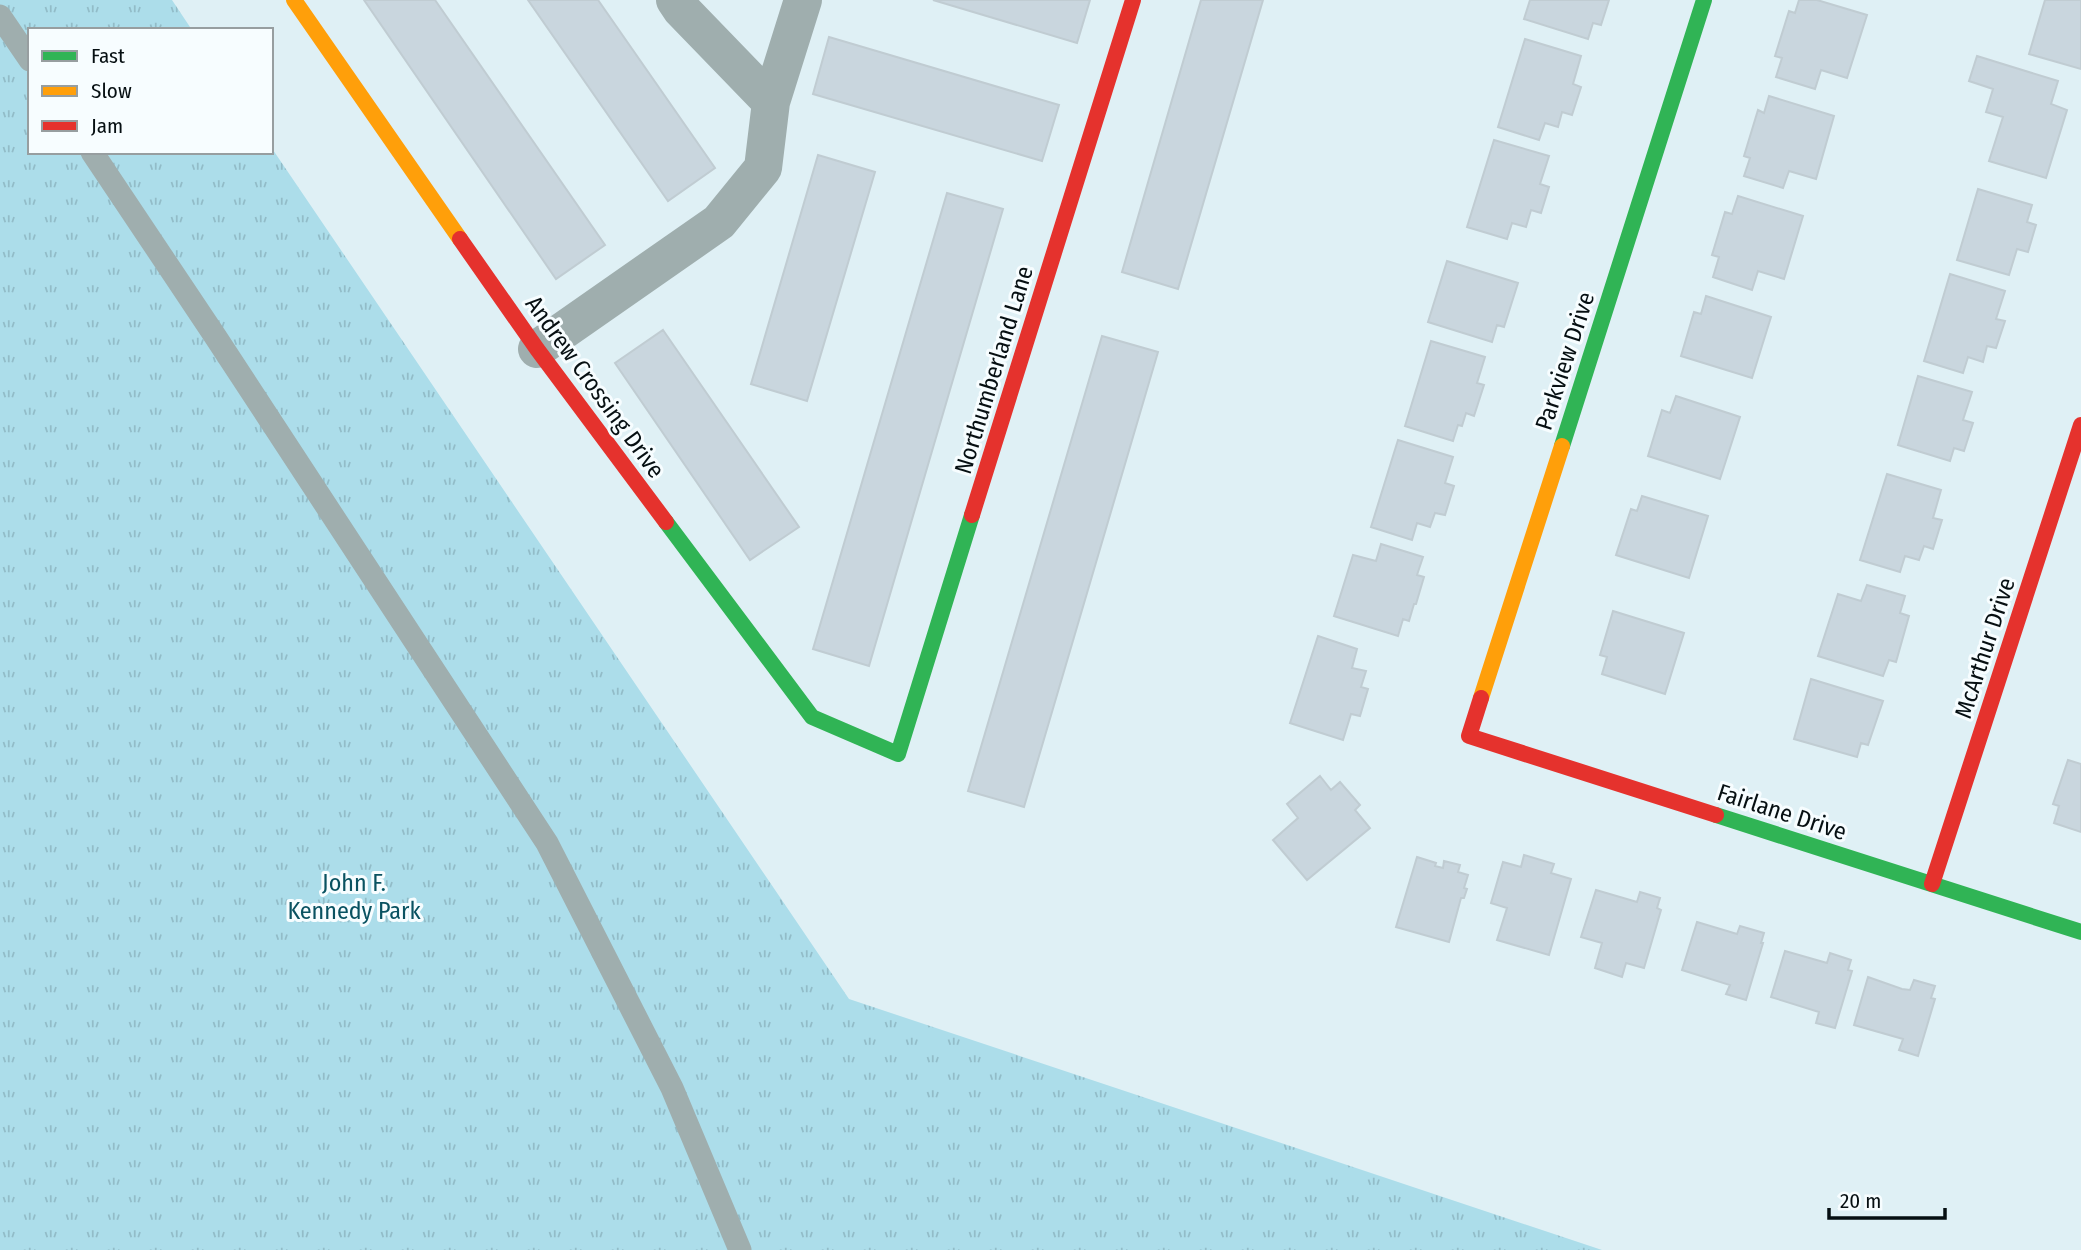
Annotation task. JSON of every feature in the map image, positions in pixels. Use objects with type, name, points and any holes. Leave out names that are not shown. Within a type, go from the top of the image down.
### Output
[{"type":"street","name":"Andrew Crossing Drive","points":[[294,0],[537,349],[812,717],[898,754]]},
{"type":"street","points":[[675,0],[771,102]]},
{"type":"street","points":[[537,349],[719,222],[762,168],[771,102],[803,0]]},
{"type":"street","name":"Northumberland Lane","points":[[898,754],[1133,0]]},
{"type":"street","name":"Parkview Drive","points":[[1469,736],[1704,0]]},
{"type":"street","name":"McArthur Drive","points":[[1933,884],[2081,425]]},
{"type":"street","name":"Fairlane Drive","points":[[1469,736],[2081,932]]},
{"type":"lane","points":[[0,16],[28,57]]},
{"type":"lane","points":[[93,154],[547,843],[672,1088],[740,1250]]},
{"type":"green space","name":"John F. Kennedy Park","points":[[0,0],[172,0],[191,28],[28,28],[28,154],[273,154],[273,150],[849,999],[1602,1250],[0,1250]]},
{"type":"building","points":[[364,0],[435,0],[605,245],[556,279]]},
{"type":"building","points":[[528,0],[598,0],[715,168],[668,201]]},
{"type":"building","points":[[933,0],[1090,0],[1077,43]]},
{"type":"building","points":[[1201,0],[1263,0],[1178,289],[1122,272]]},
{"type":"building","points":[[1530,0],[1609,0],[1601,25],[1593,23],[1588,39],[1524,19]]},
{"type":"building","points":[[1799,0],[1817,0],[1867,15],[1847,78],[1821,70],[1815,89],[1776,77],[1782,58],[1775,56],[1789,11],[1795,13]]},
{"type":"building","points":[[2045,0],[2081,0],[2081,69],[2029,54]]},
{"type":"building","points":[[829,37],[1059,105],[1042,161],[813,94]]},
{"type":"building","points":[[1525,39],[1581,56],[1573,84],[1581,87],[1572,115],[1562,112],[1558,127],[1545,123],[1539,140],[1498,127]]},
{"type":"building","points":[[1977,56],[2058,81],[2051,104],[2067,110],[2046,178],[1989,161],[2003,117],[1986,112],[1993,89],[1969,81]]},
{"type":"building","points":[[1769,96],[1834,116],[1816,179],[1789,171],[1783,188],[1744,176],[1750,158],[1744,156],[1758,110],[1764,113]]},
{"type":"building","points":[[1494,140],[1549,156],[1540,184],[1549,187],[1541,213],[1531,210],[1526,227],[1512,223],[1507,239],[1467,227]]},
{"type":"building","points":[[818,155],[875,172],[807,401],[751,384]]},
{"type":"building","points":[[1978,189],[2032,205],[2027,222],[2036,225],[2028,252],[2017,249],[2009,275],[1957,260]]},
{"type":"building","points":[[947,193],[1003,209],[869,666],[813,649]]},
{"type":"building","points":[[1738,196],[1803,216],[1784,279],[1758,271],[1752,290],[1713,277],[1719,257],[1712,255],[1725,212],[1732,214]]},
{"type":"building","points":[[1447,261],[1518,283],[1504,327],[1497,325],[1492,342],[1428,322]]},
{"type":"building","points":[[1950,274],[2005,291],[1996,319],[2005,321],[1996,348],[1987,346],[1983,362],[1968,357],[1963,373],[1924,361]]},
{"type":"building","points":[[1706,296],[1771,317],[1752,378],[1681,356],[1694,312],[1701,314]]},
{"type":"building","points":[[663,330],[799,527],[750,560],[615,363]]},
{"type":"building","points":[[1102,336],[1158,352],[1024,807],[968,791]]},
{"type":"building","points":[[1431,341],[1485,357],[1477,383],[1484,385],[1474,416],[1466,413],[1462,426],[1458,425],[1453,441],[1405,426]]},
{"type":"building","points":[[1918,376],[1972,392],[1963,420],[1973,423],[1964,451],[1954,448],[1950,461],[1898,445]]},
{"type":"building","points":[[1676,396],[1740,417],[1720,479],[1648,456],[1662,410],[1670,413]]},
{"type":"building","points":[[1398,440],[1453,457],[1445,483],[1454,486],[1445,515],[1435,513],[1430,527],[1417,523],[1412,540],[1371,527]]},
{"type":"building","points":[[1887,474],[1941,490],[1933,518],[1942,520],[1933,549],[1924,546],[1919,560],[1905,556],[1900,572],[1860,560]]},
{"type":"building","points":[[1642,496],[1708,516],[1689,578],[1616,555],[1631,509],[1637,511]]},
{"type":"building","points":[[1381,544],[1423,557],[1417,575],[1424,577],[1416,604],[1409,621],[1403,619],[1398,636],[1334,616],[1353,555],[1376,561]]},
{"type":"building","points":[[1867,585],[1905,596],[1900,613],[1909,616],[1896,662],[1889,660],[1883,676],[1818,656],[1838,594],[1861,601]]},
{"type":"building","points":[[1613,611],[1684,633],[1665,694],[1602,674],[1607,657],[1600,655]]},
{"type":"building","points":[[1318,636],[1357,649],[1352,668],[1366,671],[1361,687],[1368,689],[1360,716],[1351,714],[1343,740],[1290,723]]},
{"type":"building","points":[[1811,679],[1883,701],[1868,745],[1861,743],[1857,757],[1794,739]]},
{"type":"building","points":[[2068,760],[2081,764],[2081,832],[2054,823],[2059,806],[2053,804]]},
{"type":"building","points":[[1320,776],[1331,790],[1340,782],[1360,805],[1355,810],[1370,828],[1307,880],[1273,840],[1298,818],[1287,804]]},
{"type":"building","points":[[1524,855],[1554,864],[1551,873],[1571,879],[1549,955],[1497,940],[1507,908],[1491,903],[1503,862],[1521,867]]},
{"type":"building","points":[[1417,857],[1443,868],[1444,861],[1460,865],[1458,872],[1468,875],[1464,888],[1467,889],[1464,898],[1461,898],[1449,942],[1396,927]]},
{"type":"building","points":[[1596,890],[1637,902],[1640,892],[1660,898],[1657,908],[1661,910],[1644,968],[1626,963],[1622,977],[1595,968],[1602,943],[1581,937]]},
{"type":"building","points":[[1697,922],[1737,934],[1740,926],[1764,933],[1746,1000],[1726,994],[1730,985],[1682,970]]},
{"type":"building","points":[[1785,951],[1827,963],[1830,953],[1851,960],[1848,970],[1852,971],[1835,1028],[1816,1023],[1819,1012],[1771,997]]},
{"type":"building","points":[[1868,977],[1902,989],[1910,990],[1914,980],[1935,986],[1931,998],[1935,999],[1918,1056],[1899,1050],[1903,1039],[1854,1025]]},
{"type":"traffic: fast","points":[[1562,446],[1704,0]]},
{"type":"traffic: fast","points":[[666,522],[812,717],[898,754],[972,515]]},
{"type":"traffic: fast","points":[[1716,815],[2081,932]]},
{"type":"traffic: slow","points":[[294,0],[460,239]]},
{"type":"traffic: slow","points":[[1481,698],[1562,446]]},
{"type":"traffic: jam","points":[[972,515],[1133,0]]},
{"type":"traffic: jam","points":[[460,239],[537,349],[666,522]]},
{"type":"traffic: jam","points":[[1932,884],[2081,425]]},
{"type":"traffic: jam","points":[[1481,698],[1469,736],[1716,815]]}]
